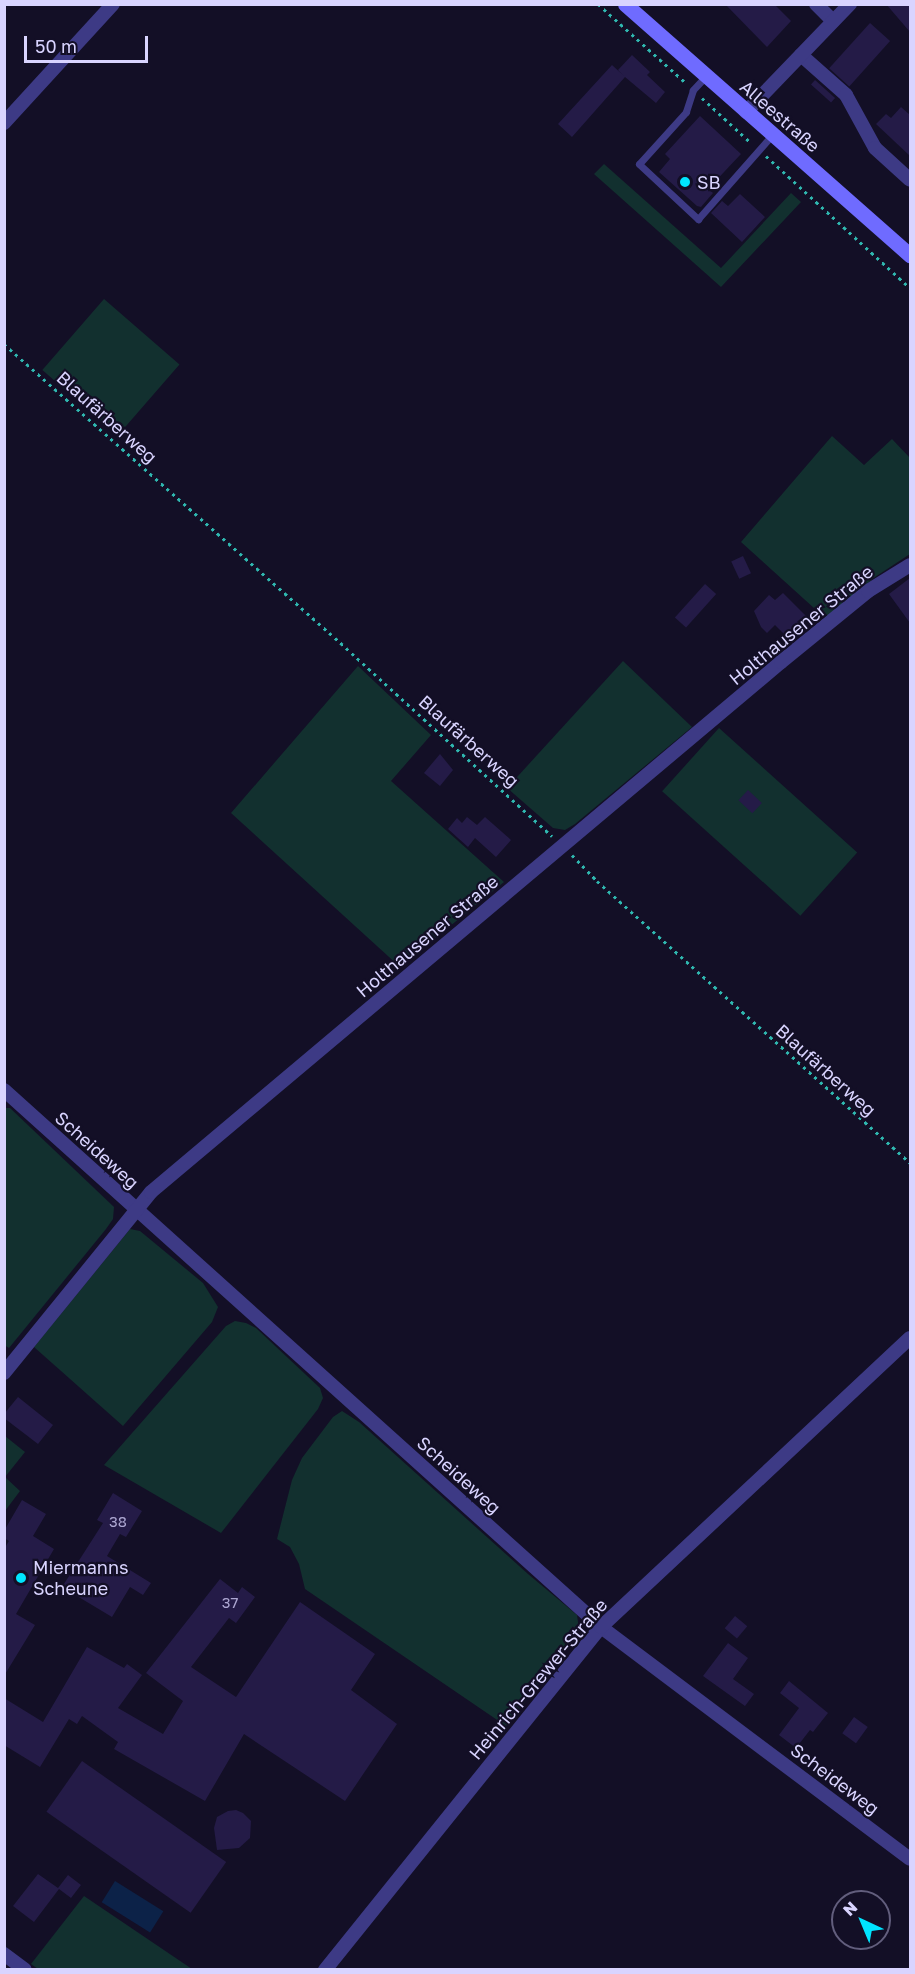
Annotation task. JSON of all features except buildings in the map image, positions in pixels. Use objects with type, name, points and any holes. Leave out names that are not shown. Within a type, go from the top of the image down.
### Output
[{"type":"main road","name":"Alleestraße","points":[[625,4],[705,77],[910,255]]},
{"type":"street","points":[[4,123],[113,4]]},
{"type":"street","points":[[816,4],[833,21]]},
{"type":"street","points":[[746,112],[850,4]]},
{"type":"street","points":[[801,55],[846,95],[875,148],[910,180]]},
{"type":"street","name":"Holthausener Straße","points":[[4,1373],[151,1192],[868,591],[910,565]]},
{"type":"street","name":"Scheideweg","points":[[4,1090],[601,1627],[910,1859]]},
{"type":"street","name":"Heinrich-Grewer-Straße","points":[[325,1970],[601,1627],[910,1338]]},
{"type":"street","points":[[4,1954],[24,1970]]},
{"type":"lane","points":[[705,77],[693,90],[686,112],[639,164],[698,219],[772,135]]},
{"type":"path","name":"Blaufärberweg","points":[[4,344],[355,656],[562,846],[605,889],[910,1163]]},
{"type":"green space","points":[[604,164],[721,268],[791,193],[801,202],[721,287],[594,174]]},
{"type":"green space","points":[[104,299],[179,365],[118,436],[42,370]]},
{"type":"green space","points":[[832,436],[864,465],[892,439],[910,458],[910,554],[875,577],[825,618],[741,542]]},
{"type":"green space","points":[[623,661],[692,727],[575,824],[565,830],[553,828],[507,788]]},
{"type":"green space","points":[[358,666],[431,735],[391,781],[504,882],[400,967],[231,813]]},
{"type":"green space","points":[[719,728],[857,852],[800,916],[662,791]]},
{"type":"green space","points":[[5,1108],[10,1108],[114,1207],[113,1219],[106,1229],[9,1348],[4,1345]]},
{"type":"green space","points":[[130,1229],[140,1231],[203,1283],[218,1307],[212,1322],[123,1426],[34,1347]]},
{"type":"green space","points":[[235,1321],[256,1328],[320,1388],[323,1398],[318,1409],[221,1533],[104,1465],[226,1326]]},
{"type":"green space","points":[[342,1411],[359,1422],[577,1615],[579,1629],[573,1640],[506,1726],[305,1589],[299,1564],[290,1547],[277,1539],[292,1480],[302,1458],[333,1417]]},
{"type":"green space","points":[[5,1436],[25,1452],[5,1477]]},
{"type":"green space","points":[[5,1477],[20,1491],[5,1511]]},
{"type":"green space","points":[[84,1896],[192,1969],[38,1969],[31,1964]]},
{"type":"water","points":[[115,1881],[163,1911],[150,1932],[102,1902]]},
{"type":"place","name":"SB","points":[[685,182]]},
{"type":"place","name":"Miermanns Scheune","points":[[21,1578]]}]
